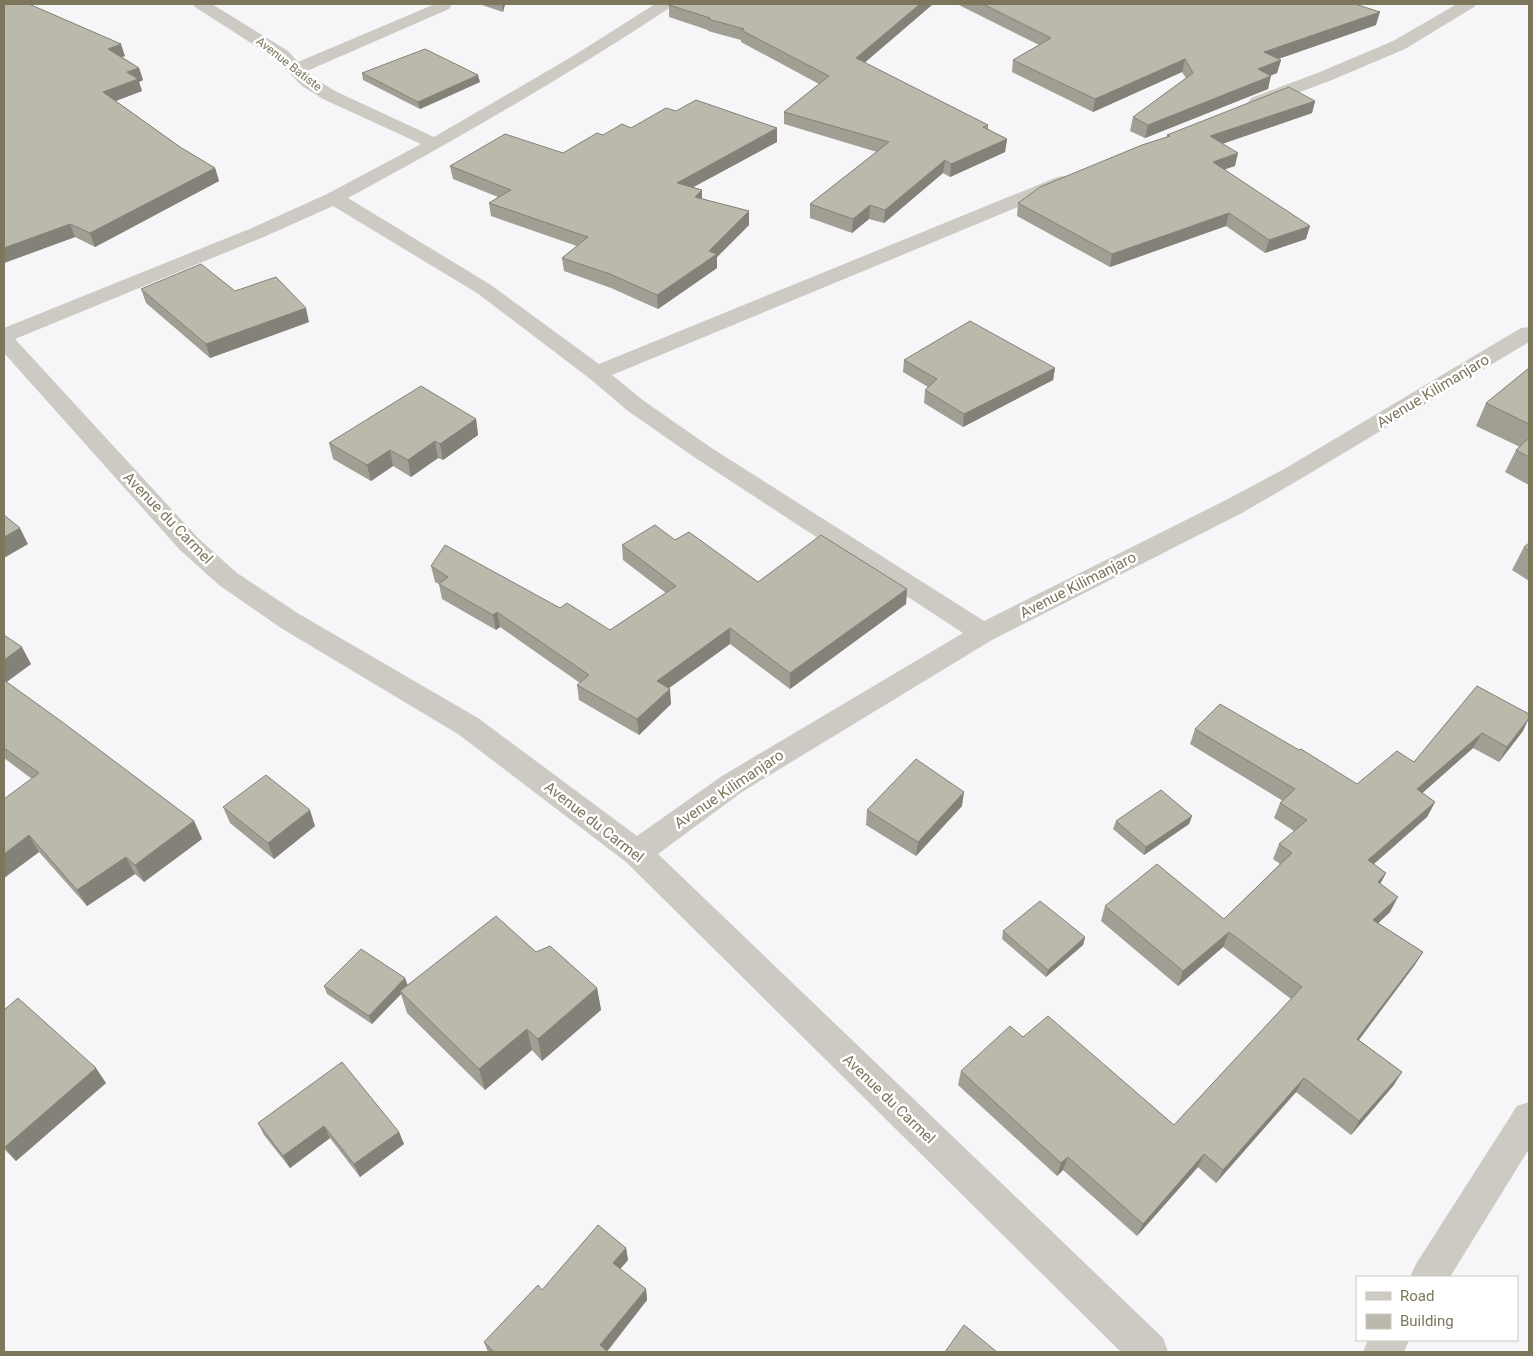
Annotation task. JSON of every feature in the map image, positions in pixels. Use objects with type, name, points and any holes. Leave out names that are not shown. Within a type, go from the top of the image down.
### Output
[{"type":"street","name":"Avenue Batiste","points":[[201,4],[250,33],[282,55],[308,82],[434,144]]},
{"type":"street","points":[[4,338],[259,232],[334,198],[434,144],[579,60],[665,4]]},
{"type":"street","points":[[1242,107],[1326,76],[1399,44],[1468,4]]},
{"type":"street","points":[[297,69],[444,6]]},
{"type":"street","points":[[597,373],[1077,176]]},
{"type":"street","points":[[334,198],[484,289],[597,373],[636,406],[705,454],[983,633]]},
{"type":"street","name":"Avenue Kilimanjaro","points":[[637,853],[740,779],[983,633],[1233,507],[1294,473],[1529,333]]},
{"type":"street","name":"Avenue du Carmel","points":[[4,338],[189,544],[228,579],[290,621],[468,726],[637,853],[1149,1352]]},
{"type":"street","points":[[1430,1276],[1529,1118]]},
{"type":"street","points":[[1382,1352],[1389,1341]]},
{"type":"building","points":[[4,4],[29,4],[121,44],[108,49],[139,68],[127,72],[138,79],[103,92],[180,147],[215,168],[90,233],[70,224],[4,248]]},
{"type":"building","points":[[920,4],[856,58],[988,125],[983,127],[1007,139],[951,164],[945,160],[885,210],[870,205],[853,219],[810,204],[889,142],[784,112],[829,76],[741,30],[744,29],[669,5]]},
{"type":"building","points":[[983,4],[1355,4],[1380,12],[1264,52],[1281,60],[1258,69],[1271,76],[1148,125],[1133,117],[1193,73],[1185,59],[1095,99],[1013,60],[1051,38]]},
{"type":"building","points":[[425,49],[478,75],[418,102],[362,73]]},
{"type":"building","points":[[1289,87],[1315,101],[1210,136],[1238,153],[1213,162],[1310,226],[1269,240],[1229,213],[1112,254],[1018,203],[1040,187]]},
{"type":"building","points":[[696,100],[777,128],[677,183],[702,190],[695,197],[749,211],[709,251],[717,254],[657,295],[610,274],[562,258],[588,237],[489,203],[511,190],[450,166],[505,134],[563,153],[597,133],[603,135],[622,124],[631,128],[666,108],[676,111]]},
{"type":"building","points":[[201,264],[235,291],[276,277],[306,308],[206,344],[141,289]]},
{"type":"building","points":[[970,321],[1055,368],[964,414],[925,390],[937,379],[904,360]]},
{"type":"building","points":[[1529,368],[1529,424],[1486,403]]},
{"type":"building","points":[[421,386],[476,419],[440,444],[435,441],[408,460],[390,450],[367,465],[329,443]]},
{"type":"building","points":[[1529,438],[1529,457],[1516,450]]},
{"type":"building","points":[[4,515],[20,528],[4,537]]},
{"type":"building","points":[[655,525],[675,540],[689,532],[758,582],[821,535],[907,589],[790,673],[730,628],[657,681],[670,689],[637,719],[577,685],[589,675],[497,612],[493,615],[439,584],[448,577],[431,566],[445,545],[560,608],[567,603],[610,630],[676,586],[622,545]]},
{"type":"building","points":[[1529,543],[1529,551],[1524,547]]},
{"type":"building","points":[[4,635],[22,647],[4,660]]},
{"type":"building","points":[[4,680],[194,821],[135,865],[126,857],[77,890],[29,835],[4,854],[4,799],[39,773],[4,748]]},
{"type":"building","points":[[1477,686],[1529,714],[1529,718],[1507,747],[1482,733],[1417,789],[1435,802],[1368,860],[1386,873],[1378,882],[1398,897],[1373,920],[1423,952],[1357,1039],[1402,1072],[1359,1121],[1304,1078],[1223,1170],[1204,1154],[1143,1224],[1068,1157],[1061,1163],[961,1071],[1010,1026],[1023,1037],[1048,1016],[1174,1125],[1302,987],[1229,932],[1183,971],[1105,906],[1157,864],[1224,919],[1292,853],[1279,844],[1307,820],[1280,803],[1295,789],[1195,729],[1220,704],[1299,750],[1301,749],[1357,784],[1397,751],[1414,762]]},
{"type":"building","points":[[916,759],[964,792],[918,842],[867,810]]},
{"type":"building","points":[[266,775],[310,810],[268,843],[223,807]]},
{"type":"building","points":[[1161,790],[1192,816],[1146,847],[1116,821]]},
{"type":"building","points":[[1040,901],[1085,937],[1048,970],[1003,931]]},
{"type":"building","points":[[496,916],[536,952],[550,946],[597,988],[538,1039],[527,1029],[479,1069],[400,991]]},
{"type":"building","points":[[361,949],[405,978],[369,1016],[324,986]]},
{"type":"building","points":[[18,998],[96,1068],[5,1147],[4,1010]]},
{"type":"building","points":[[342,1062],[399,1132],[354,1164],[324,1126],[283,1156],[258,1123]]},
{"type":"building","points":[[598,1225],[626,1248],[613,1263],[646,1289],[600,1345],[608,1352],[494,1352],[484,1342],[538,1285],[542,1290]]},
{"type":"building","points":[[964,1325],[997,1352],[945,1352]]}]
